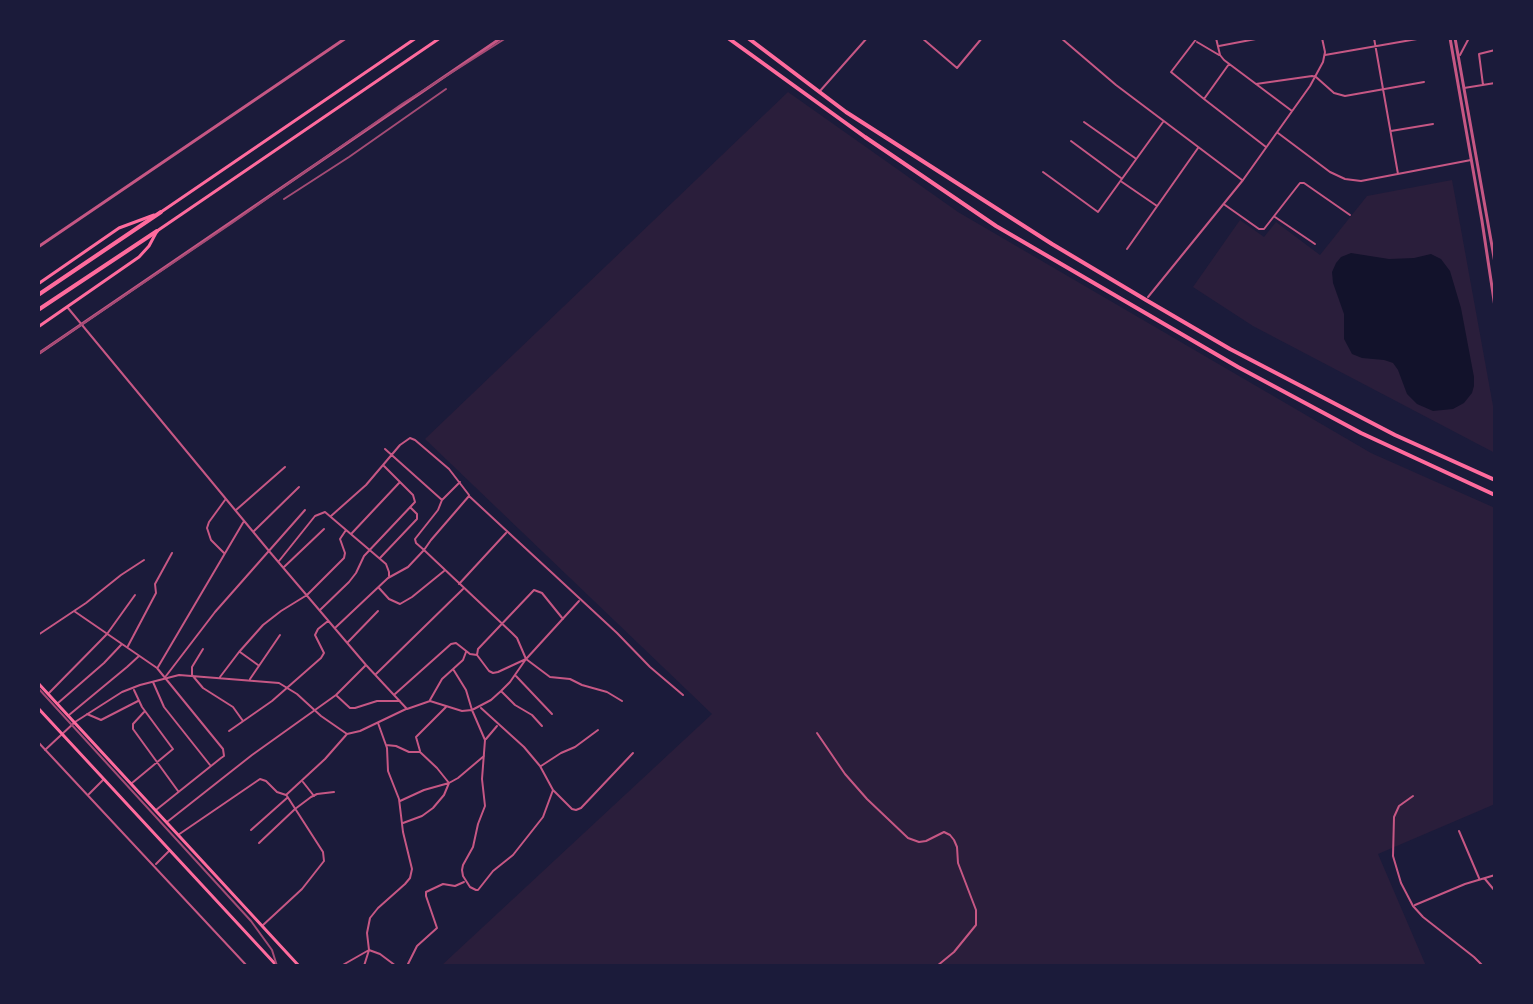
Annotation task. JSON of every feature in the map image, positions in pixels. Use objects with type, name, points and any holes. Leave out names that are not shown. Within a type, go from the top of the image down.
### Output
[{"type":"main road","points":[[38,295],[416,38]]},
{"type":"main road","points":[[38,310],[440,38]]},
{"type":"main road","points":[[728,38],[865,137],[1009,234],[1251,374],[1361,433],[1495,495]]},
{"type":"main road","points":[[748,38],[846,112],[1146,300],[1230,349],[1395,435],[1495,480]]},
{"type":"main road","points":[[38,284],[119,228],[161,212]]},
{"type":"main road","points":[[38,327],[139,257],[157,231]]},
{"type":"main road","points":[[38,683],[299,966]]},
{"type":"main road","points":[[38,708],[277,966]]},
{"type":"street","points":[[286,38],[291,38]]},
{"type":"street","points":[[38,247],[346,38]]},
{"type":"street","points":[[38,354],[501,38]]},
{"type":"street","points":[[856,38],[862,44]]},
{"type":"street","points":[[820,92],[867,38]]},
{"type":"street","points":[[922,38],[957,68],[982,38]]},
{"type":"street","points":[[927,43],[931,38]]},
{"type":"street","points":[[1061,38],[1116,85],[1243,180]]},
{"type":"street","points":[[1216,38],[1220,55]]},
{"type":"street","points":[[1218,47],[1261,38]]},
{"type":"street","points":[[1146,300],[1243,180],[1316,77],[1325,55],[1322,38]]},
{"type":"street","points":[[1374,38],[1398,174]]},
{"type":"street","points":[[1452,38],[1459,57],[1461,89]]},
{"type":"street","points":[[1452,38],[1495,307]]},
{"type":"street","points":[[1459,57],[1469,38]]},
{"type":"street","points":[[1266,147],[1171,72],[1196,39],[1292,111]]},
{"type":"street","points":[[1325,55],[1417,39]]},
{"type":"street","points":[[1483,85],[1479,54],[1495,50]]},
{"type":"street","points":[[1204,99],[1229,64]]},
{"type":"street","points":[[1256,84],[1316,77],[1334,93],[1345,96],[1424,82]]},
{"type":"street","points":[[1461,89],[1495,83]]},
{"type":"street","points":[[1043,172],[1098,212],[1164,121]]},
{"type":"street","points":[[1084,122],[1136,159]]},
{"type":"street","points":[[1390,131],[1433,124]]},
{"type":"street","points":[[1277,132],[1330,172],[1345,179],[1361,181],[1473,160]]},
{"type":"street","points":[[1071,141],[1158,206]]},
{"type":"street","points":[[1127,249],[1199,147]]},
{"type":"street","points":[[1473,160],[1495,263]]},
{"type":"street","points":[[1224,204],[1259,229],[1264,229],[1300,183],[1304,183],[1350,215]]},
{"type":"street","points":[[1274,216],[1315,244]]},
{"type":"street","points":[[68,307],[278,562],[407,709]]},
{"type":"street","points":[[331,516],[366,485],[392,454],[410,438],[415,440],[449,469],[469,496],[683,695]]},
{"type":"street","points":[[385,449],[442,500]]},
{"type":"street","points":[[320,610],[356,573],[369,551],[415,499],[383,465]]},
{"type":"street","points":[[235,510],[285,467]]},
{"type":"street","points":[[351,534],[400,482]]},
{"type":"street","points":[[460,482],[442,500],[438,510],[415,539],[416,543],[517,638],[526,659],[550,677],[570,679],[607,692],[622,701]]},
{"type":"street","points":[[253,532],[299,487]]},
{"type":"street","points":[[335,628],[388,578],[408,567],[469,496]]},
{"type":"street","points":[[224,553],[211,540],[207,528],[226,499]]},
{"type":"street","points":[[380,559],[417,519],[417,514],[410,507]]},
{"type":"street","points":[[166,677],[215,612],[305,510]]},
{"type":"street","points":[[278,562],[315,516],[322,512],[331,516],[380,559],[389,569],[388,578]]},
{"type":"street","points":[[157,668],[244,521]]},
{"type":"street","points":[[283,567],[324,529]]},
{"type":"street","points":[[219,678],[263,625],[307,595],[344,558],[340,539],[346,530]]},
{"type":"street","points":[[459,585],[507,532]]},
{"type":"street","points":[[127,647],[156,593],[155,584],[172,553]]},
{"type":"street","points":[[38,635],[144,560]]},
{"type":"street","points":[[378,587],[389,599],[400,604],[445,571]]},
{"type":"street","points":[[375,675],[463,588]]},
{"type":"street","points":[[477,655],[478,649],[534,590],[542,593],[563,619]]},
{"type":"street","points":[[48,693],[107,634],[135,595]]},
{"type":"street","points":[[251,830],[347,734],[430,701],[462,711],[480,707],[501,691],[580,600]]},
{"type":"street","points":[[74,611],[157,668],[223,749],[224,756],[155,811]]},
{"type":"street","points":[[347,643],[378,611]]},
{"type":"street","points":[[229,731],[289,687],[323,655],[315,635],[329,620]]},
{"type":"street","points":[[250,680],[280,635]]},
{"type":"street","points":[[394,695],[451,644],[456,643],[466,652],[477,655],[493,673],[526,659]]},
{"type":"street","points":[[58,704],[122,644]]},
{"type":"street","points":[[203,649],[192,667],[192,675],[203,688],[233,707],[243,721]]},
{"type":"street","points":[[239,652],[259,666]]},
{"type":"street","points":[[430,701],[442,679],[463,660],[466,652]]},
{"type":"street","points":[[69,715],[140,655]]},
{"type":"street","points":[[166,823],[252,755],[336,695],[366,665]]},
{"type":"street","points":[[453,669],[466,690],[485,740],[482,779],[485,806],[473,847],[462,870],[465,882],[473,890],[478,890],[493,871],[509,860],[538,825],[553,790]]},
{"type":"street","points":[[45,750],[75,722],[122,692],[179,675],[267,680],[289,687],[347,734]]},
{"type":"street","points":[[515,675],[552,714]]},
{"type":"street","points":[[153,681],[164,707],[211,766]]},
{"type":"street","points":[[131,783],[171,753],[173,747],[145,711],[133,687]]},
{"type":"street","points":[[501,691],[542,726]]},
{"type":"street","points":[[336,695],[350,708],[377,701],[400,701]]},
{"type":"street","points":[[87,714],[101,720],[139,701]]},
{"type":"street","points":[[447,706],[416,737],[420,752],[449,783]]},
{"type":"street","points":[[480,707],[524,747],[540,766],[553,790],[572,809],[581,808],[633,753]]},
{"type":"street","points":[[145,711],[132,726],[179,792]]},
{"type":"street","points":[[364,966],[369,950],[367,933],[370,918],[405,884],[412,869],[400,801],[388,771],[386,745],[378,723]]},
{"type":"street","points":[[485,740],[499,724]]},
{"type":"street","points":[[540,766],[598,730]]},
{"type":"street","points":[[817,733],[845,774],[908,838],[926,841],[944,832],[954,840],[958,863],[976,910],[976,925],[954,952],[937,966]]},
{"type":"street","points":[[38,742],[247,966]]},
{"type":"street","points":[[386,745],[420,752]]},
{"type":"street","points":[[400,801],[449,783],[485,755]]},
{"type":"street","points":[[89,795],[104,779]]},
{"type":"street","points":[[177,836],[260,779],[287,796],[323,852],[324,861],[302,889],[262,926]]},
{"type":"street","points":[[302,781],[314,796]]},
{"type":"street","points":[[402,823],[422,816],[433,808],[449,783]]},
{"type":"street","points":[[259,843],[295,809],[314,796],[334,792]]},
{"type":"street","points":[[1413,796],[1399,806],[1394,817],[1393,856],[1401,883],[1413,906],[1483,966]]},
{"type":"street","points":[[1459,831],[1480,880]]},
{"type":"street","points":[[155,865],[169,851]]},
{"type":"street","points":[[1413,906],[1495,875]]},
{"type":"street","points":[[1484,878],[1495,891]]},
{"type":"street","points":[[407,966],[417,946],[437,928],[426,892],[443,884],[455,886],[465,882]]},
{"type":"street","points":[[341,966],[369,950],[396,966]]},
{"type":"shaded area","points":[[788,92],[958,212],[1371,453],[1495,508],[1495,804],[1378,854],[1426,966],[441,966],[712,714],[425,439]]},
{"type":"shaded area","points":[[1452,180],[1495,417],[1495,453],[1253,326],[1193,287],[1240,220],[1264,237],[1276,222],[1320,255],[1367,196]]},
{"type":"shaded area","points":[[1351,253],[1389,259],[1431,254],[1441,259],[1450,271],[1461,308],[1474,377],[1472,393],[1464,403],[1453,409],[1433,411],[1417,404],[1407,394],[1393,363],[1352,354],[1344,339],[1344,314],[1332,272],[1341,257]]},
{"type":"railway","points":[[38,354],[402,104],[506,38]]},
{"type":"railway","points":[[284,199],[446,89]]},
{"type":"railway","points":[[38,688],[251,921],[272,950],[277,966]]}]
